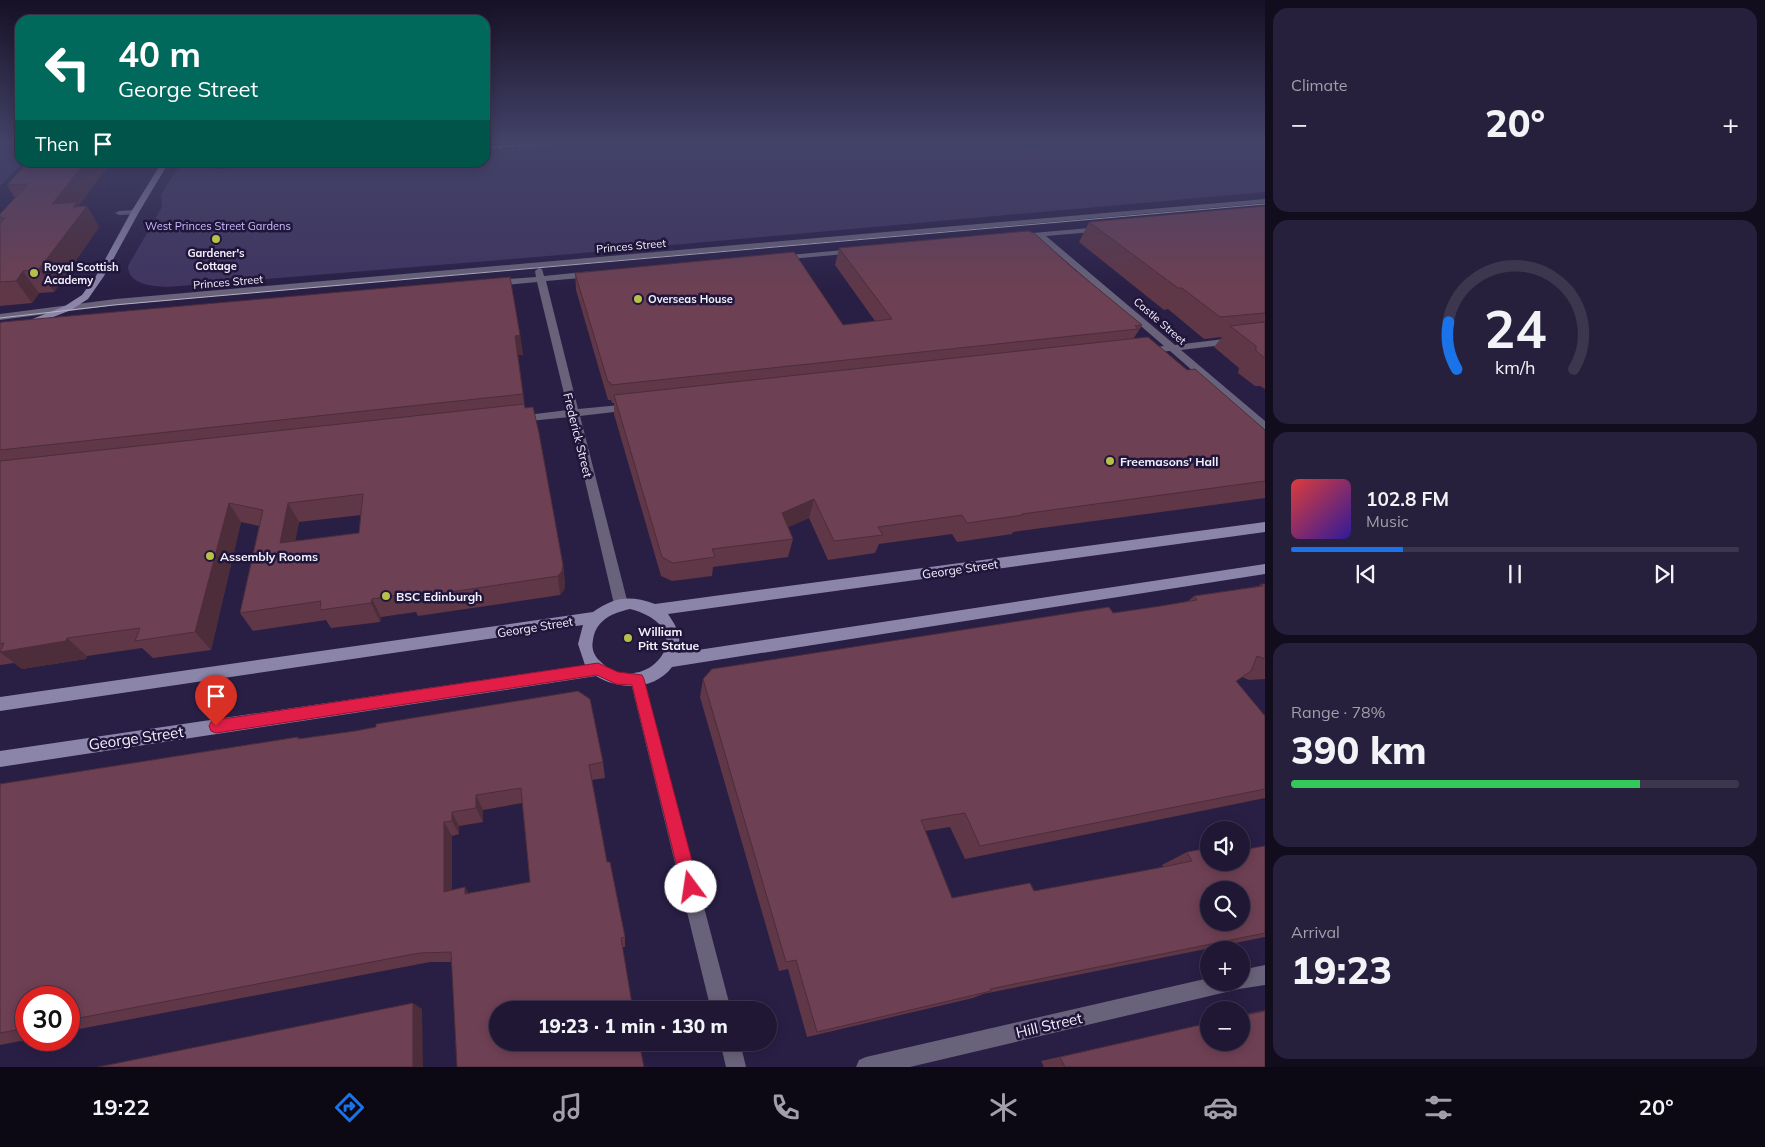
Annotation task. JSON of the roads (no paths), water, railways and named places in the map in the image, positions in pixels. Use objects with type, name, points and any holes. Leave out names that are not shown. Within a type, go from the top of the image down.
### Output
[{"type":"street","points":[[0,335],[68,308],[80,301],[100,276],[148,191]]},
{"type":"street","name":"Princes Street","points":[[0,317],[68,308],[1265,201]]},
{"type":"street","points":[[120,214],[135,212]]},
{"type":"street","points":[[1010,237],[1108,228]]},
{"type":"street","name":"Castle Street","points":[[1039,234],[1265,427]]},
{"type":"street","points":[[772,258],[861,250]]},
{"type":"street","name":"Frederick Street","points":[[538,266],[572,414],[621,604]]},
{"type":"street","name":"Princes Street","points":[[483,284],[604,274]]},
{"type":"street","points":[[0,328],[58,323]]},
{"type":"street","points":[[1137,352],[1167,344],[1265,337]]},
{"type":"street","points":[[511,420],[639,406]]},
{"type":"street","name":"George Street","points":[[598,669],[588,658],[585,644],[587,630],[594,618],[606,609],[621,604],[639,604],[655,610],[1265,527]]},
{"type":"street","points":[[668,661],[1265,569]]},
{"type":"street","points":[[598,669],[616,678],[637,679],[658,671],[668,661],[674,645],[672,629],[668,622],[655,610]]},
{"type":"street","name":"George Street","points":[[0,704],[594,618]]},
{"type":"street","name":"George Street","points":[[0,759],[598,669]]},
{"type":"street","points":[[637,679],[720,1001]]},
{"type":"street","points":[[1250,978],[1265,975]]},
{"type":"street","name":"Hill Street","points":[[866,1067],[1200,989]]},
{"type":"street","points":[[732,1051],[736,1067]]},
{"type":"tram line","points":[[0,318],[114,305],[1265,204]]},
{"type":"place","name":"Gardener's Cottage","points":[[216,239]]},
{"type":"place","name":"Royal Scottish Academy","points":[[34,273]]},
{"type":"place","name":"Overseas House","points":[[638,299]]},
{"type":"place","name":"Freemasons' Hall","points":[[1110,461]]},
{"type":"place","name":"Assembly Rooms","points":[[210,556]]},
{"type":"place","name":"BSC Edinburgh","points":[[386,596]]},
{"type":"place","name":"William Pitt Statue","points":[[628,638]]},
{"type":"park label","name":"West Princes Street Gardens","points":[[218,226]]}]
